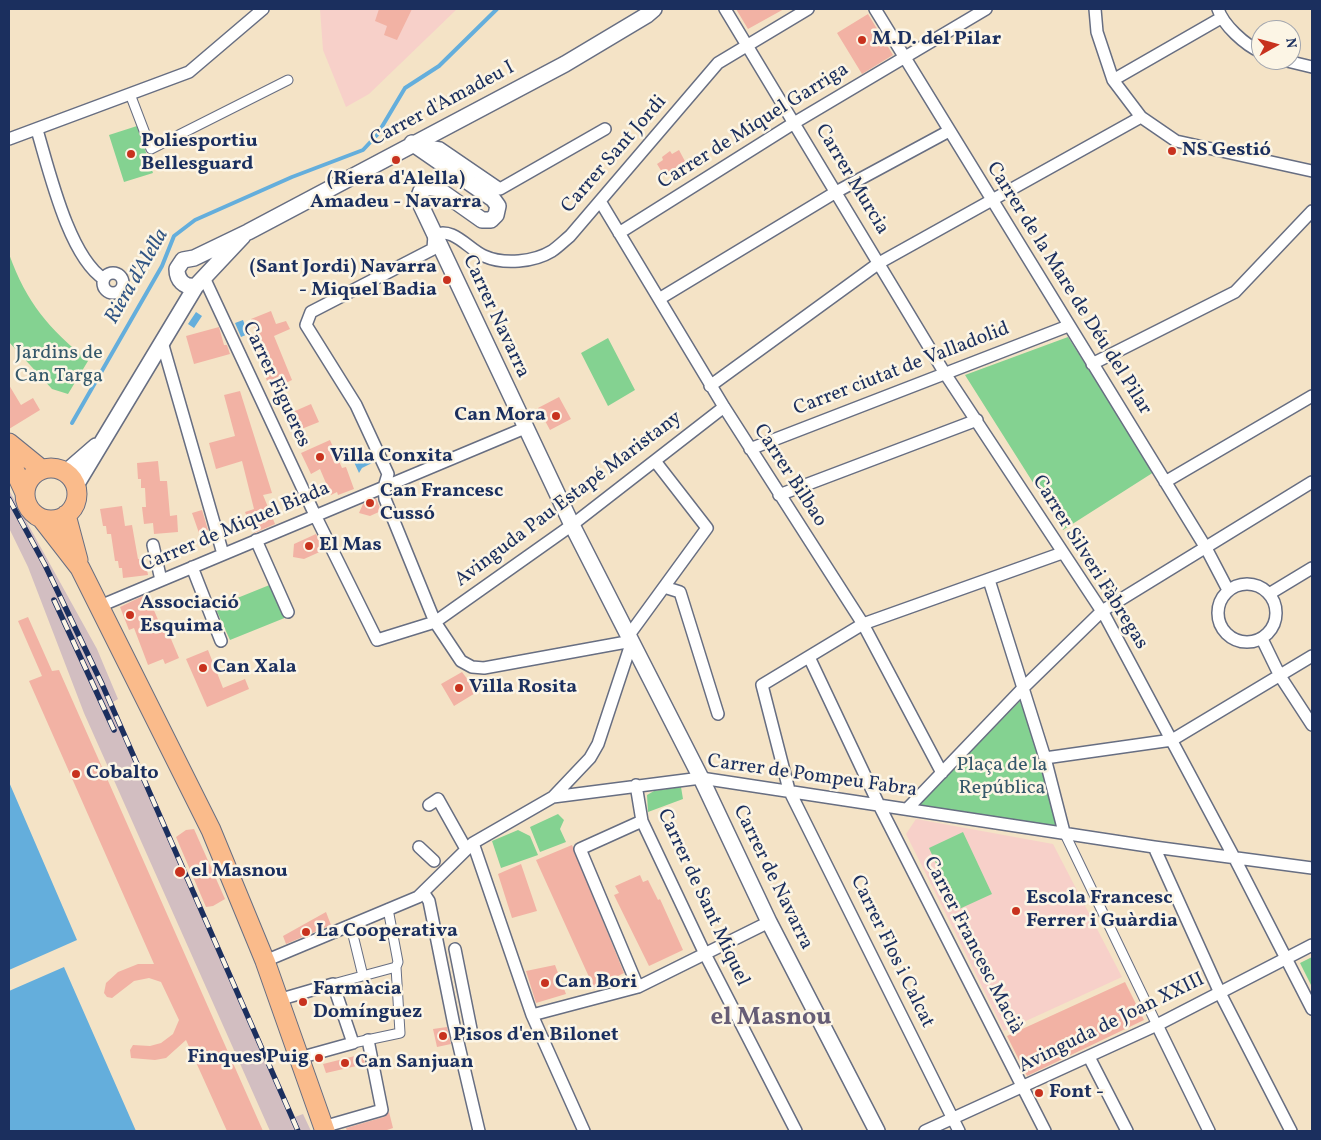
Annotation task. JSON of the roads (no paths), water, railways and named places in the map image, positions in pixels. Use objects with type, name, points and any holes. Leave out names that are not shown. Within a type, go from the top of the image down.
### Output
[{"type":"main road","points":[[9,444],[41,469]]},
{"type":"main road","points":[[9,458],[25,492],[29,508],[42,519],[80,568],[211,830],[265,961],[324,1129]]},
{"type":"main road","points":[[25,492],[30,479],[41,469],[52,468],[71,479],[76,496],[73,507],[66,515],[50,520],[42,519]]},
{"type":"main road","points":[[66,515],[80,568]]},
{"type":"street","points":[[9,139],[189,72],[263,9]]},
{"type":"street","name":"Carrer d'Amadeu I","points":[[198,282],[179,279],[178,269],[183,260],[194,258],[248,232],[412,143],[565,64],[654,9]]},
{"type":"street","name":"Carrer Murcia","points":[[724,9],[944,372]]},
{"type":"street","name":"Carrer Sant Jordi","points":[[436,243],[441,231],[450,233],[484,256],[506,262],[529,259],[552,252],[570,236],[718,63],[746,44],[808,9]]},
{"type":"street","name":"Carrer de la Mare de Déu del Pilar","points":[[875,9],[1206,548],[1228,590]]},
{"type":"street","name":"Carrer de Miquel Garriga","points":[[620,233],[794,123],[986,9]]},
{"type":"street","points":[[1095,9],[1097,32],[1112,80],[1141,118],[1176,141],[1312,171]]},
{"type":"street","points":[[1112,80],[1219,13],[1251,47]]},
{"type":"street","points":[[130,94],[151,149],[288,80]]},
{"type":"street","points":[[710,386],[879,263],[1141,118]]},
{"type":"street","points":[[37,130],[77,248],[90,268],[104,279]]},
{"type":"street","points":[[412,143],[440,148],[500,189],[605,130]]},
{"type":"street","points":[[659,299],[836,192],[949,131]]},
{"type":"street","name":"Carrer Navarra","points":[[412,143],[493,199],[498,206],[496,215],[491,220],[482,220],[438,188],[429,187],[421,191],[418,199],[436,243],[572,525],[631,638]]},
{"type":"street","name":"Carrer Bilbao","points":[[600,201],[710,386],[863,624],[942,773]]},
{"type":"street","points":[[1092,364],[1235,292],[1312,211]]},
{"type":"street","name":"Carrer d'Amadeu I","points":[[71,479],[101,442],[198,282],[248,232]]},
{"type":"street","points":[[436,243],[311,312],[306,325],[356,405],[388,474],[384,487],[384,499],[435,622],[461,661],[472,667],[484,668],[631,638]]},
{"type":"street","points":[[194,258],[202,262],[198,282]]},
{"type":"street","name":"Carrer Figueres","points":[[198,282],[207,284],[315,515],[377,640],[435,622]]},
{"type":"street","name":"Carrer ciutat de Valladolid","points":[[750,449],[944,372],[1068,326]]},
{"type":"street","points":[[162,342],[223,554]]},
{"type":"street","name":"Carrer Silveri Fàbregas","points":[[944,372],[1102,612],[1235,859],[1312,1009]]},
{"type":"street","points":[[1165,482],[1312,396]]},
{"type":"street","name":"Avinguda Pau Estapé Maristany","points":[[435,622],[572,525],[724,407]]},
{"type":"street","points":[[779,496],[977,420]]},
{"type":"street","name":"Carrer de Miquel Biada","points":[[100,606],[525,428]]},
{"type":"street","points":[[265,961],[418,897],[469,846],[554,797],[590,758],[598,744],[631,638],[664,587],[707,528],[655,461]]},
{"type":"street","points":[[907,809],[1023,688],[1102,612],[1312,482]]},
{"type":"street","points":[[256,540],[288,612]]},
{"type":"street","points":[[153,545],[161,580]]},
{"type":"street","points":[[809,657],[863,624],[1062,553]]},
{"type":"street","points":[[192,567],[222,641]]},
{"type":"street","points":[[1269,594],[1312,568]]},
{"type":"street","points":[[989,580],[1045,758],[1064,832],[1209,1131]]},
{"type":"street","points":[[1245,584],[1255,585],[1269,594],[1274,603],[1276,618],[1270,632],[1262,639],[1247,643],[1237,641],[1221,628],[1217,614],[1219,604],[1228,590],[1245,584]]},
{"type":"street","points":[[664,587],[680,592],[718,714]]},
{"type":"street","name":"Carrer de Navarra","points":[[631,638],[701,778],[769,922],[877,1131]]},
{"type":"street","points":[[1262,639],[1280,676],[1312,725]]},
{"type":"street","points":[[1045,758],[1172,740],[1312,656]]},
{"type":"street","name":"Carrer Flos i Calcat","points":[[809,657],[762,685],[789,790],[960,1131]]},
{"type":"street","name":"Carrer Francesc Macià","points":[[809,657],[878,806],[1045,1131]]},
{"type":"street","name":"Carrer de Pompeu Fabra","points":[[554,797],[701,778],[1235,859],[1312,868]]},
{"type":"street","name":"Carrer de Sant Miquel","points":[[636,785],[642,821],[705,954],[796,1131]]},
{"type":"street","points":[[429,804],[438,799],[469,846],[532,1015],[584,1131]]},
{"type":"street","points":[[638,987],[580,850],[642,821]]},
{"type":"street","points":[[1154,847],[1220,993],[1291,1131]]},
{"type":"street","points":[[419,848],[434,861]]},
{"type":"street","points":[[423,892],[429,901],[454,1024],[479,1131]]},
{"type":"street","points":[[299,1058],[353,1043],[400,1033],[396,967],[398,962],[388,909]]},
{"type":"street","points":[[532,1015],[638,987],[769,922]]},
{"type":"street","points":[[352,931],[362,972]]},
{"type":"street","name":"Avinguda de Joan XXIII","points":[[925,1131],[954,1120],[1157,1025],[1312,945]]},
{"type":"street","points":[[455,949],[471,1029]]},
{"type":"street","points":[[278,1000],[396,967]]},
{"type":"street","points":[[333,984],[353,1043]]},
{"type":"street","points":[[324,1129],[382,1110],[368,1040]]},
{"type":"street","points":[[1089,1057],[1127,1131]]},
{"type":"water","points":[[196,312],[202,316],[194,328],[188,324]]},
{"type":"water","points":[[243,320],[248,334],[241,337],[235,323]]},
{"type":"water","points":[[369,456],[372,463],[362,468],[359,473],[354,462]]},
{"type":"water","points":[[9,782],[77,940],[9,970]]},
{"type":"water","points":[[64,967],[136,1131],[9,1131],[9,991]]},
{"type":"waterway","name":"Riera d'Alella","points":[[72,423],[162,266],[174,236],[195,220],[292,177],[363,150],[377,135],[405,88],[439,66],[497,9]]},
{"type":"railway","points":[[9,499],[45,565],[102,684],[298,1131]]},
{"type":"railway","points":[[54,600],[114,730]]},
{"type":"place","name":"M.D. del Pilar","points":[[862,40]]},
{"type":"place","name":"NS Gestió","points":[[1172,151]]},
{"type":"place","name":"Poliesportiu Bellesguard","points":[[131,154]]},
{"type":"place","name":"(Riera d'Alella) Amadeu - Navarra","points":[[396,160]]},
{"type":"place","name":"(Sant Jordi) Navarra - Miquel Badia","points":[[447,280]]},
{"type":"place","name":"Can Mora","points":[[556,416]]},
{"type":"place","name":"Villa Conxita","points":[[320,457]]},
{"type":"place","name":"Can Francesc Cussó","points":[[370,503]]},
{"type":"place","name":"El Mas","points":[[309,546]]},
{"type":"place","name":"Associació Esquima","points":[[130,615]]},
{"type":"place","name":"Can Xala","points":[[203,668]]},
{"type":"place","name":"Villa Rosita","points":[[459,688]]},
{"type":"place","name":"Cobalto","points":[[76,774]]},
{"type":"place","name":"el Masnou","points":[[180,872]]},
{"type":"place","name":"Escola Francesc Ferrer i Guàrdia","points":[[1016,911]]},
{"type":"place","name":"La Cooperativa","points":[[306,932]]},
{"type":"place","name":"Can Bori","points":[[545,983]]},
{"type":"place","name":"Farmàcia Domínguez","points":[[303,1002]]},
{"type":"place","name":"Pisos d'en Bilonet","points":[[443,1036]]},
{"type":"place","name":"Finques Puig","points":[[319,1058]]},
{"type":"place","name":"Can Sanjuan","points":[[345,1063]]},
{"type":"place","name":"Font -","points":[[1039,1093]]},
{"type":"district","name":"el Masnou","points":[[771,1019]]},
{"type":"park label","name":"Jardins de Can Targa","points":[[59,366]]},
{"type":"park label","name":"Plaça de la República","points":[[1002,778]]}]
